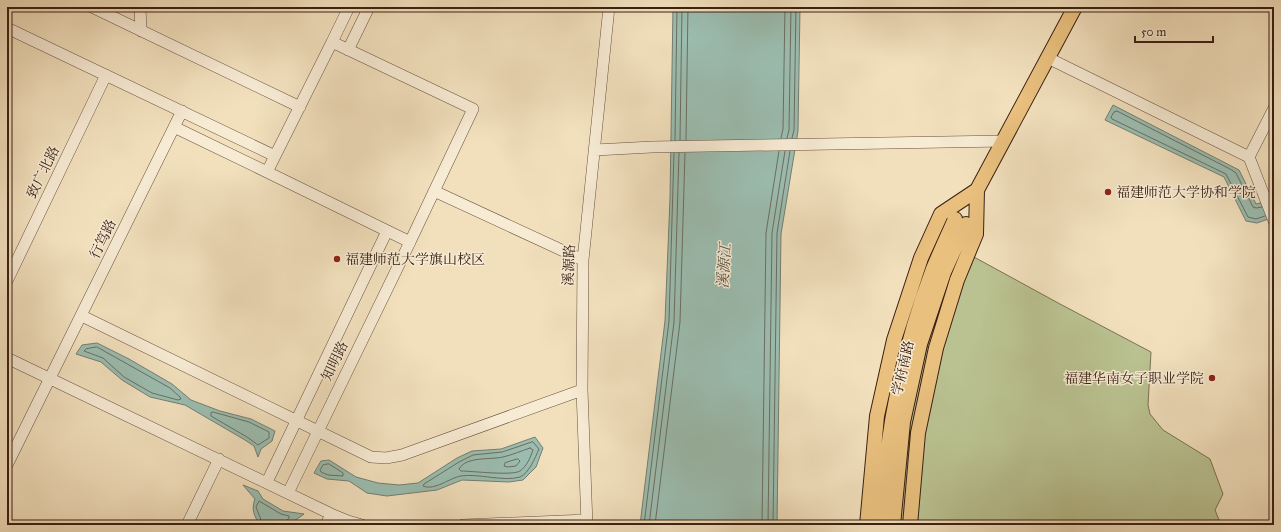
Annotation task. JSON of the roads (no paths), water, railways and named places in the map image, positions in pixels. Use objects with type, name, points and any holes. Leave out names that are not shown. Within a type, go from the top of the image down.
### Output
[{"type":"main road","points":[[867,525],[877,416],[894,340],[921,258],[941,214],[977,190],[1075,7]]},
{"type":"main road","points":[[910,525],[918,433],[936,348],[957,280],[976,234],[977,190]]},
{"type":"main road","name":"学府南路","points":[[881,525],[882,497],[892,419],[909,342],[933,269],[960,221],[920,344],[902,422],[893,525]]},
{"type":"street","points":[[92,7],[300,107]]},
{"type":"street","points":[[140,7],[141,31]]},
{"type":"street","points":[[267,172],[349,7]]},
{"type":"street","points":[[332,42],[348,50],[369,7]]},
{"type":"street","name":"溪源路","points":[[587,522],[582,390],[583,260],[609,7]]},
{"type":"street","points":[[7,28],[275,156]]},
{"type":"street","name":"知明路","points":[[288,493],[410,242],[472,109],[348,50]]},
{"type":"street","points":[[1048,58],[1249,157],[1274,221]]},
{"type":"street","name":"致广北路","points":[[7,281],[106,75]]},
{"type":"street","points":[[1249,157],[1274,108]]},
{"type":"street","name":"行笃路","points":[[7,466],[182,111]]},
{"type":"street","points":[[174,127],[410,242]]},
{"type":"street","points":[[595,150],[652,147],[1004,141]]},
{"type":"street","points":[[434,191],[583,260]]},
{"type":"street","name":"知明路","points":[[267,482],[387,231]]},
{"type":"street","points":[[82,316],[371,457],[386,458],[402,455],[582,390]]},
{"type":"street","points":[[7,358],[331,514],[362,525]]},
{"type":"street","points":[[187,525],[219,459]]},
{"type":"street","points":[[326,525],[331,514]]},
{"type":"street","points":[[463,525],[587,522]]},
{"type":"water","name":"溪源江","points":[[673,7],[800,7],[798,131],[781,234],[777,525],[640,525],[665,321],[670,198]]},
{"type":"water","points":[[1113,105],[1239,170],[1256,204],[1274,200],[1274,217],[1257,223],[1246,221],[1224,177],[1105,120]]},
{"type":"water","points":[[97,343],[129,359],[172,384],[191,400],[220,411],[251,419],[275,431],[272,441],[261,449],[258,457],[254,446],[185,405],[150,397],[122,380],[101,362],[76,354],[82,345]]},
{"type":"water","points":[[535,437],[543,448],[536,467],[523,480],[509,482],[462,480],[437,490],[387,496],[367,493],[349,481],[327,479],[314,473],[321,461],[329,460],[356,477],[378,483],[399,485],[418,483],[457,458],[472,451],[501,449]]},
{"type":"water","points":[[243,485],[258,491],[263,499],[283,511],[304,514],[288,523],[278,525],[260,525],[254,512],[253,506],[255,499]]},
{"type":"place","name":"福建师范大学协和学院","points":[[1108,192]]},
{"type":"place","name":"福建师范大学旗山校区","points":[[337,259]]},
{"type":"place","name":"福建华南女子职业学院","points":[[1212,378]]}]
